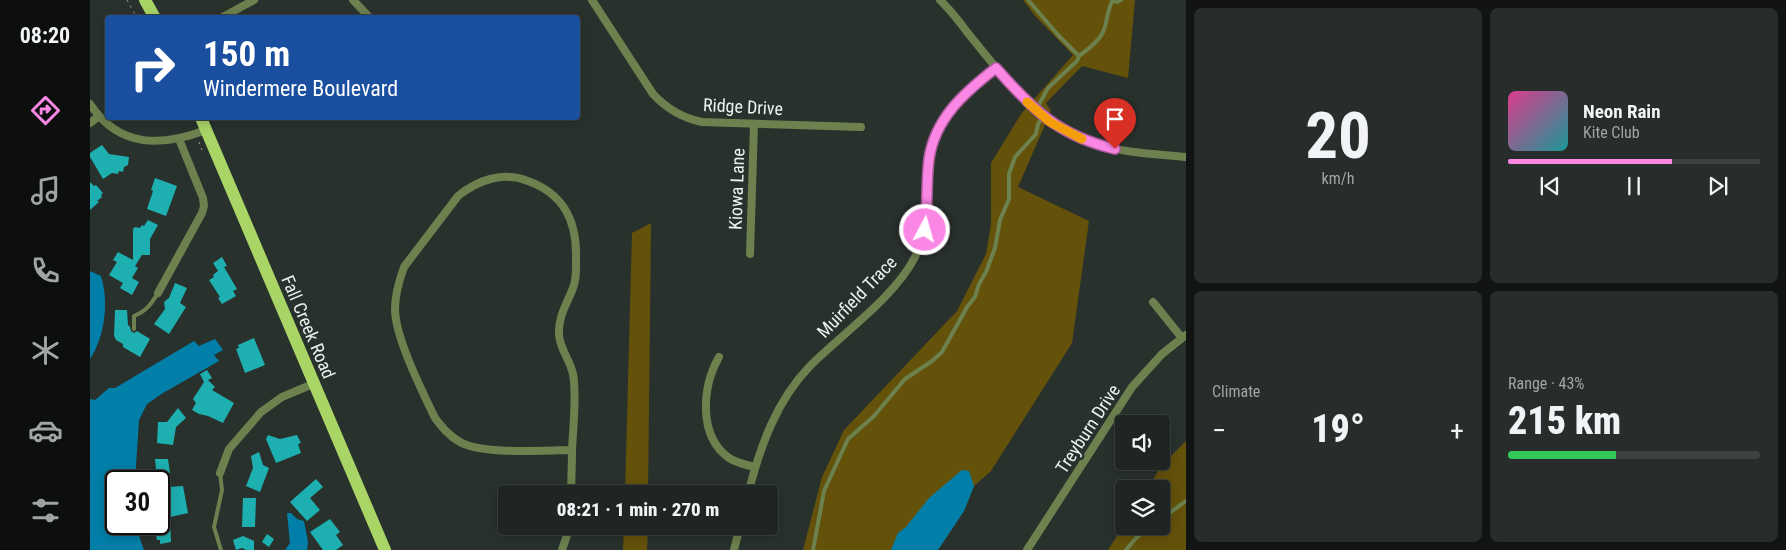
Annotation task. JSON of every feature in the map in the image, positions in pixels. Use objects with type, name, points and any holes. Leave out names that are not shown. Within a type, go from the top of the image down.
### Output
[{"type":"main road","points":[[145,0],[154,15]]},
{"type":"main road","name":"Fall Creek Road","points":[[202,120],[385,550]]},
{"type":"street","points":[[226,15],[254,0]]},
{"type":"street","points":[[353,0],[367,15]]},
{"type":"street","name":"Ridge Drive","points":[[592,0],[653,94],[665,106],[684,117],[702,122],[861,127]]},
{"type":"street","points":[[940,0],[1022,98],[1043,116],[1077,138],[1115,149],[1186,157]]},
{"type":"street","name":"Muirfield Trace","points":[[750,485],[773,419],[797,381],[810,366],[878,303],[909,267],[925,230],[929,160],[938,132],[945,117],[957,102],[970,88],[996,68]]},
{"type":"street","points":[[90,104],[98,117],[124,135],[135,139],[158,142],[180,139],[206,130]]},
{"type":"street","points":[[90,124],[98,117]]},
{"type":"street","name":"Kiowa Lane","points":[[750,254],[754,124]]},
{"type":"street","points":[[158,293],[202,213],[204,206],[180,139]]},
{"type":"street","points":[[571,485],[572,450],[573,374],[559,337],[561,314],[573,289],[576,275],[577,247],[572,220],[564,206],[551,192],[538,184],[523,178],[507,176],[493,178],[467,189],[451,204],[404,267],[396,295],[398,331],[416,378],[435,418],[444,430],[460,442],[484,449],[572,450]]},
{"type":"street","points":[[1153,302],[1184,337]]},
{"type":"street","name":"Treyburn Drive","points":[[1027,550],[1132,387],[1162,354],[1184,337]]},
{"type":"street","points":[[719,357],[712,369],[708,382],[707,420],[711,435],[718,447],[728,457],[737,462],[755,467]]},
{"type":"street","points":[[220,473],[229,449],[261,412],[282,397],[313,384]]},
{"type":"street","points":[[562,550],[567,535]]},
{"type":"street","points":[[734,550],[738,535]]},
{"type":"lane","points":[[1028,0],[1079,56]]},
{"type":"lane","points":[[1036,110],[1048,88],[1103,33],[1108,11],[1113,0],[1117,2],[1121,0]]},
{"type":"lane","points":[[813,550],[824,491],[848,439],[874,416],[905,379],[942,352],[967,307],[975,297],[995,248],[1000,220],[1008,198],[1009,174],[1015,157],[1036,134],[1038,124],[1043,116]]},
{"type":"lane","points":[[134,329],[134,316],[143,313],[158,293]]},
{"type":"lane","points":[[220,473],[222,490],[214,527],[220,550]]},
{"type":"lane","points":[[1170,512],[1186,501]]},
{"type":"lane","points":[[1126,550],[1140,535]]},
{"type":"path","points":[[127,0],[134,15]]},
{"type":"shaded area","points":[[1023,0],[1135,0],[1128,78],[1082,66],[1046,103],[1051,111],[1018,187],[1089,221],[1072,343],[991,471],[974,486],[964,511],[938,550],[803,550],[822,477],[844,430],[957,311],[986,254],[991,224],[991,163],[1021,114],[1073,55],[1036,17]]},
{"type":"shaded area","points":[[651,223],[648,485],[625,485],[632,233]]},
{"type":"shaded area","points":[[1186,441],[1186,550],[1108,550],[1118,535],[1170,535],[1170,480],[1153,480],[1159,470],[1170,470],[1170,457]]},
{"type":"shaded area","points":[[624,535],[648,535],[647,550],[623,550]]},
{"type":"water","points":[[90,271],[101,276],[105,308],[99,340],[90,359]]},
{"type":"water","points":[[215,339],[223,350],[214,355],[219,361],[147,404],[139,420],[136,470],[105,470],[105,535],[139,535],[144,550],[90,550],[90,399],[95,400],[109,388],[115,388],[194,341],[199,346]]},
{"type":"water","points":[[962,470],[969,471],[974,486],[964,511],[938,550],[891,550],[898,533],[906,527],[929,498]]},
{"type":"water","points":[[287,513],[291,513],[297,519],[304,521],[308,542],[307,550],[285,550],[290,543]]},
{"type":"building","points":[[102,145],[109,154],[129,157],[128,165],[124,167],[123,172],[119,171],[118,174],[112,173],[103,179],[90,157],[90,153]]},
{"type":"building","points":[[155,178],[177,186],[166,216],[147,209]]},
{"type":"building","points":[[90,182],[94,186],[96,185],[103,193],[102,197],[97,201],[99,202],[90,210]]},
{"type":"building","points":[[148,220],[158,225],[150,239],[150,255],[142,255],[135,266],[138,268],[132,278],[139,282],[132,295],[120,288],[123,283],[109,275],[117,262],[113,260],[118,252],[133,260],[133,229],[144,226]]},
{"type":"building","points":[[222,257],[227,266],[224,267],[237,289],[233,291],[236,296],[222,304],[218,298],[220,297],[209,280],[218,271],[213,263]]},
{"type":"building","points":[[175,283],[187,288],[180,303],[186,307],[169,334],[154,324],[165,309],[164,302],[169,298]]},
{"type":"building","points":[[115,310],[127,310],[128,325],[131,331],[134,333],[137,331],[150,339],[140,357],[123,347],[123,344],[116,340],[114,336]]},
{"type":"building","points":[[254,338],[265,365],[245,373],[236,349],[239,348],[238,345]]},
{"type":"building","points":[[207,370],[212,378],[208,380],[215,387],[212,390],[234,403],[223,423],[192,410],[196,403],[193,399],[204,382],[200,374]]},
{"type":"building","points":[[178,408],[186,418],[176,427],[173,445],[157,443],[158,422],[167,422]]},
{"type":"building","points":[[268,435],[280,439],[297,435],[301,443],[298,444],[301,453],[276,463],[266,439]]},
{"type":"building","points":[[259,452],[263,465],[269,468],[260,492],[246,486],[253,468],[251,456]]},
{"type":"building","points":[[155,459],[168,459],[170,470],[149,469],[156,469]]},
{"type":"building","points":[[316,479],[323,487],[310,498],[320,510],[307,521],[290,502]]},
{"type":"building","points":[[183,486],[188,513],[170,517],[170,487]]},
{"type":"building","points":[[243,498],[256,498],[255,527],[242,527]]},
{"type":"building","points":[[170,517],[171,542],[160,544],[160,540],[157,540],[156,535],[170,535]]},
{"type":"building","points":[[330,519],[340,532],[336,535],[343,545],[336,550],[323,550],[310,532]]},
{"type":"building","points":[[267,534],[274,539],[269,547],[262,542]]},
{"type":"building","points":[[243,536],[254,541],[254,550],[242,548],[236,550],[233,540]]},
{"type":"slow traffic","points":[[1027,102],[1050,122],[1082,139]]},
{"type":"route","points":[[925,230],[929,160],[938,132],[945,117],[957,102],[970,88],[996,68],[1022,98],[1050,122],[1077,138],[1115,149]]}]
